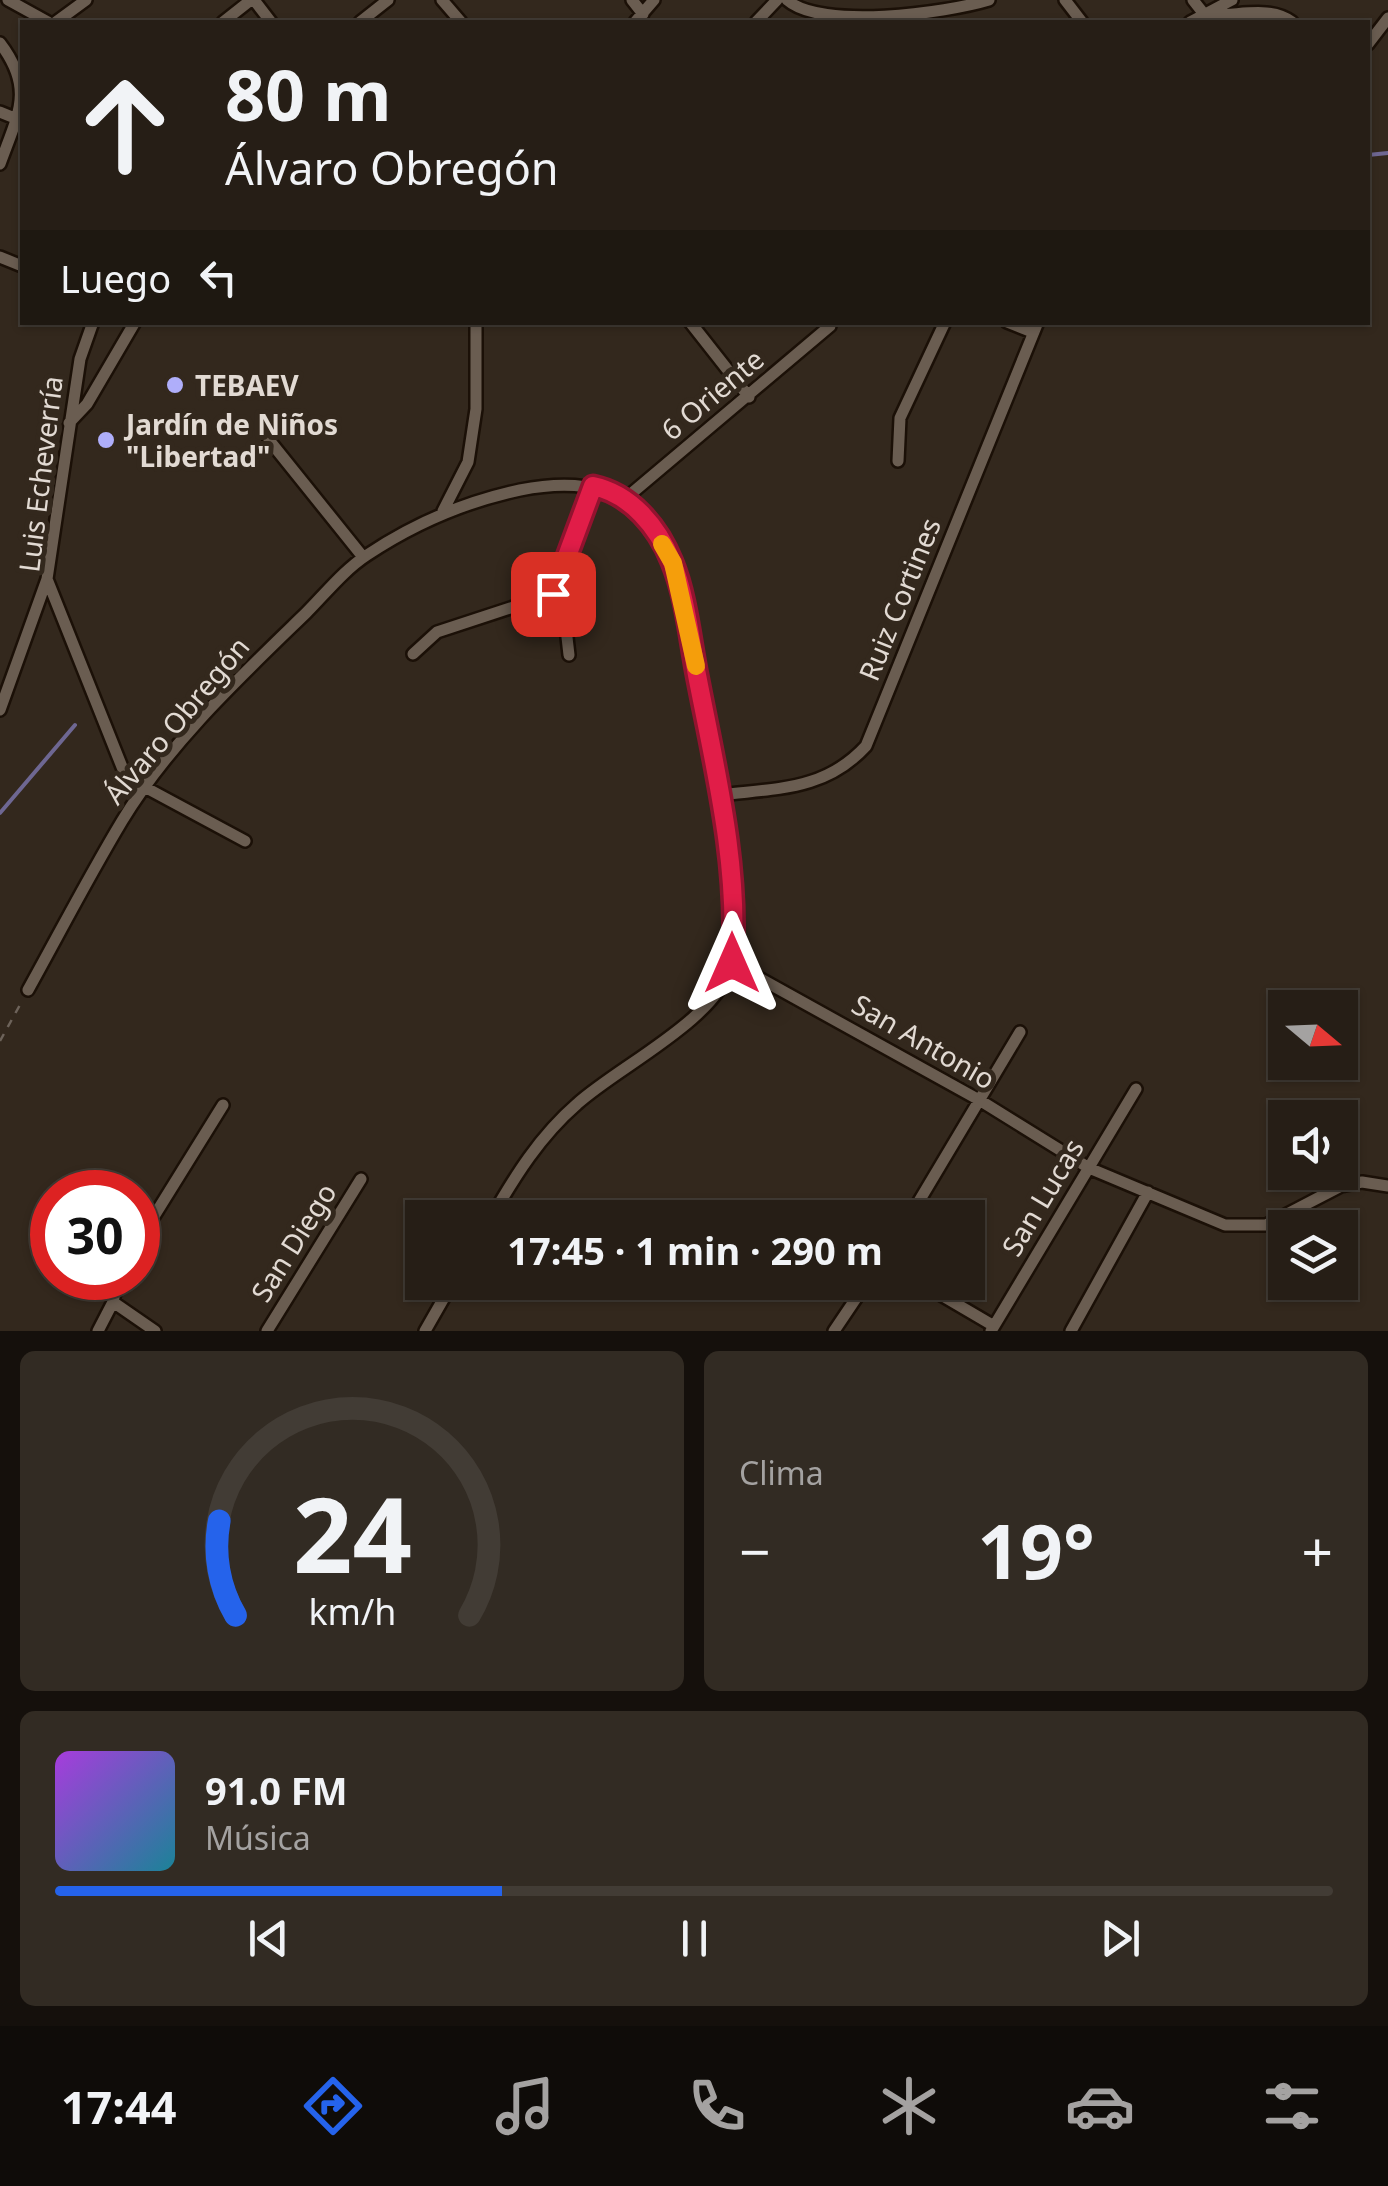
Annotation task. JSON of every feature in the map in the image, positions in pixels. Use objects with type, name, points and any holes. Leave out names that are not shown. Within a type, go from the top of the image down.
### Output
[{"type":"street","points":[[8,0],[44,20]]},
{"type":"street","points":[[59,20],[86,0]]},
{"type":"street","points":[[226,20],[252,0],[269,20]]},
{"type":"street","points":[[363,20],[388,0]]},
{"type":"street","points":[[442,0],[459,20]]},
{"type":"street","points":[[632,0],[639,18],[654,0]]},
{"type":"street","points":[[758,20],[777,0]]},
{"type":"street","points":[[787,0],[801,5],[811,15],[843,16],[989,0]]},
{"type":"street","points":[[1193,0],[1204,14],[1230,18],[1266,12],[1287,20]]},
{"type":"street","points":[[1194,20],[1232,0]]},
{"type":"street","points":[[1370,42],[1387,23]]},
{"type":"street","points":[[0,43],[17,65],[20,77]]},
{"type":"street","points":[[0,112],[20,119],[0,164]]},
{"type":"street","name":"Luis Echeverría","points":[[91,325],[80,359],[47,579],[126,777],[245,841]]},
{"type":"street","points":[[69,423],[87,404],[134,325]]},
{"type":"street","points":[[443,511],[468,462],[476,409],[476,325]]},
{"type":"street","points":[[692,325],[749,397]]},
{"type":"street","points":[[898,461],[900,418],[945,325]]},
{"type":"street","name":"6 Oriente","points":[[626,498],[830,326]]},
{"type":"street","name":"Ruiz Cortines","points":[[720,794],[815,784],[854,760],[866,746],[1035,328]]},
{"type":"street","points":[[886,410],[900,418]]},
{"type":"street","points":[[268,440],[363,557]]},
{"type":"street","name":"Álvaro Obregón","points":[[28,990],[124,818],[146,788],[231,686],[363,557],[443,511],[556,483],[593,486],[626,498]]},
{"type":"street","points":[[553,594],[593,486]]},
{"type":"street","points":[[502,1200],[540,1139],[579,1102],[707,1003],[732,963],[734,938],[720,794],[673,563],[651,525],[626,498]]},
{"type":"street","points":[[0,710],[47,579]]},
{"type":"street","points":[[413,654],[437,632],[553,594]]},
{"type":"street","points":[[553,594],[564,611],[569,656]]},
{"type":"street","name":"San Antonio","points":[[732,963],[981,1101],[1089,1168],[1225,1225],[1266,1225],[1341,1186],[1362,1182],[1388,1186]]},
{"type":"street","points":[[920,1200],[1020,1032]]},
{"type":"street","name":"San Lucas","points":[[992,1329],[1136,1089]]},
{"type":"street","points":[[160,1207],[223,1105]]},
{"type":"street","name":"San Diego","points":[[266,1331],[361,1179]]},
{"type":"street","points":[[1071,1331],[1148,1192]]},
{"type":"street","points":[[425,1331],[443,1300]]},
{"type":"street","points":[[834,1331],[855,1300]]},
{"type":"street","points":[[946,1300],[992,1329]]},
{"type":"street","points":[[98,1331],[113,1302],[155,1331]]},
{"type":"path","points":[[0,1041],[28,990]]},
{"type":"waterway","points":[[1370,155],[1388,153]]},
{"type":"waterway","points":[[0,813],[75,725]]},
{"type":"slow traffic","points":[[662,544],[673,563],[696,666]]},
{"type":"place","name":"TEBAEV","points":[[175,385]]},
{"type":"place","name":"Jardín de Niños \"Libertad\"","points":[[106,440]]},
{"type":"route","points":[[553,594],[593,486],[626,498],[651,525],[673,563],[720,794],[730,879],[732,963]]}]
